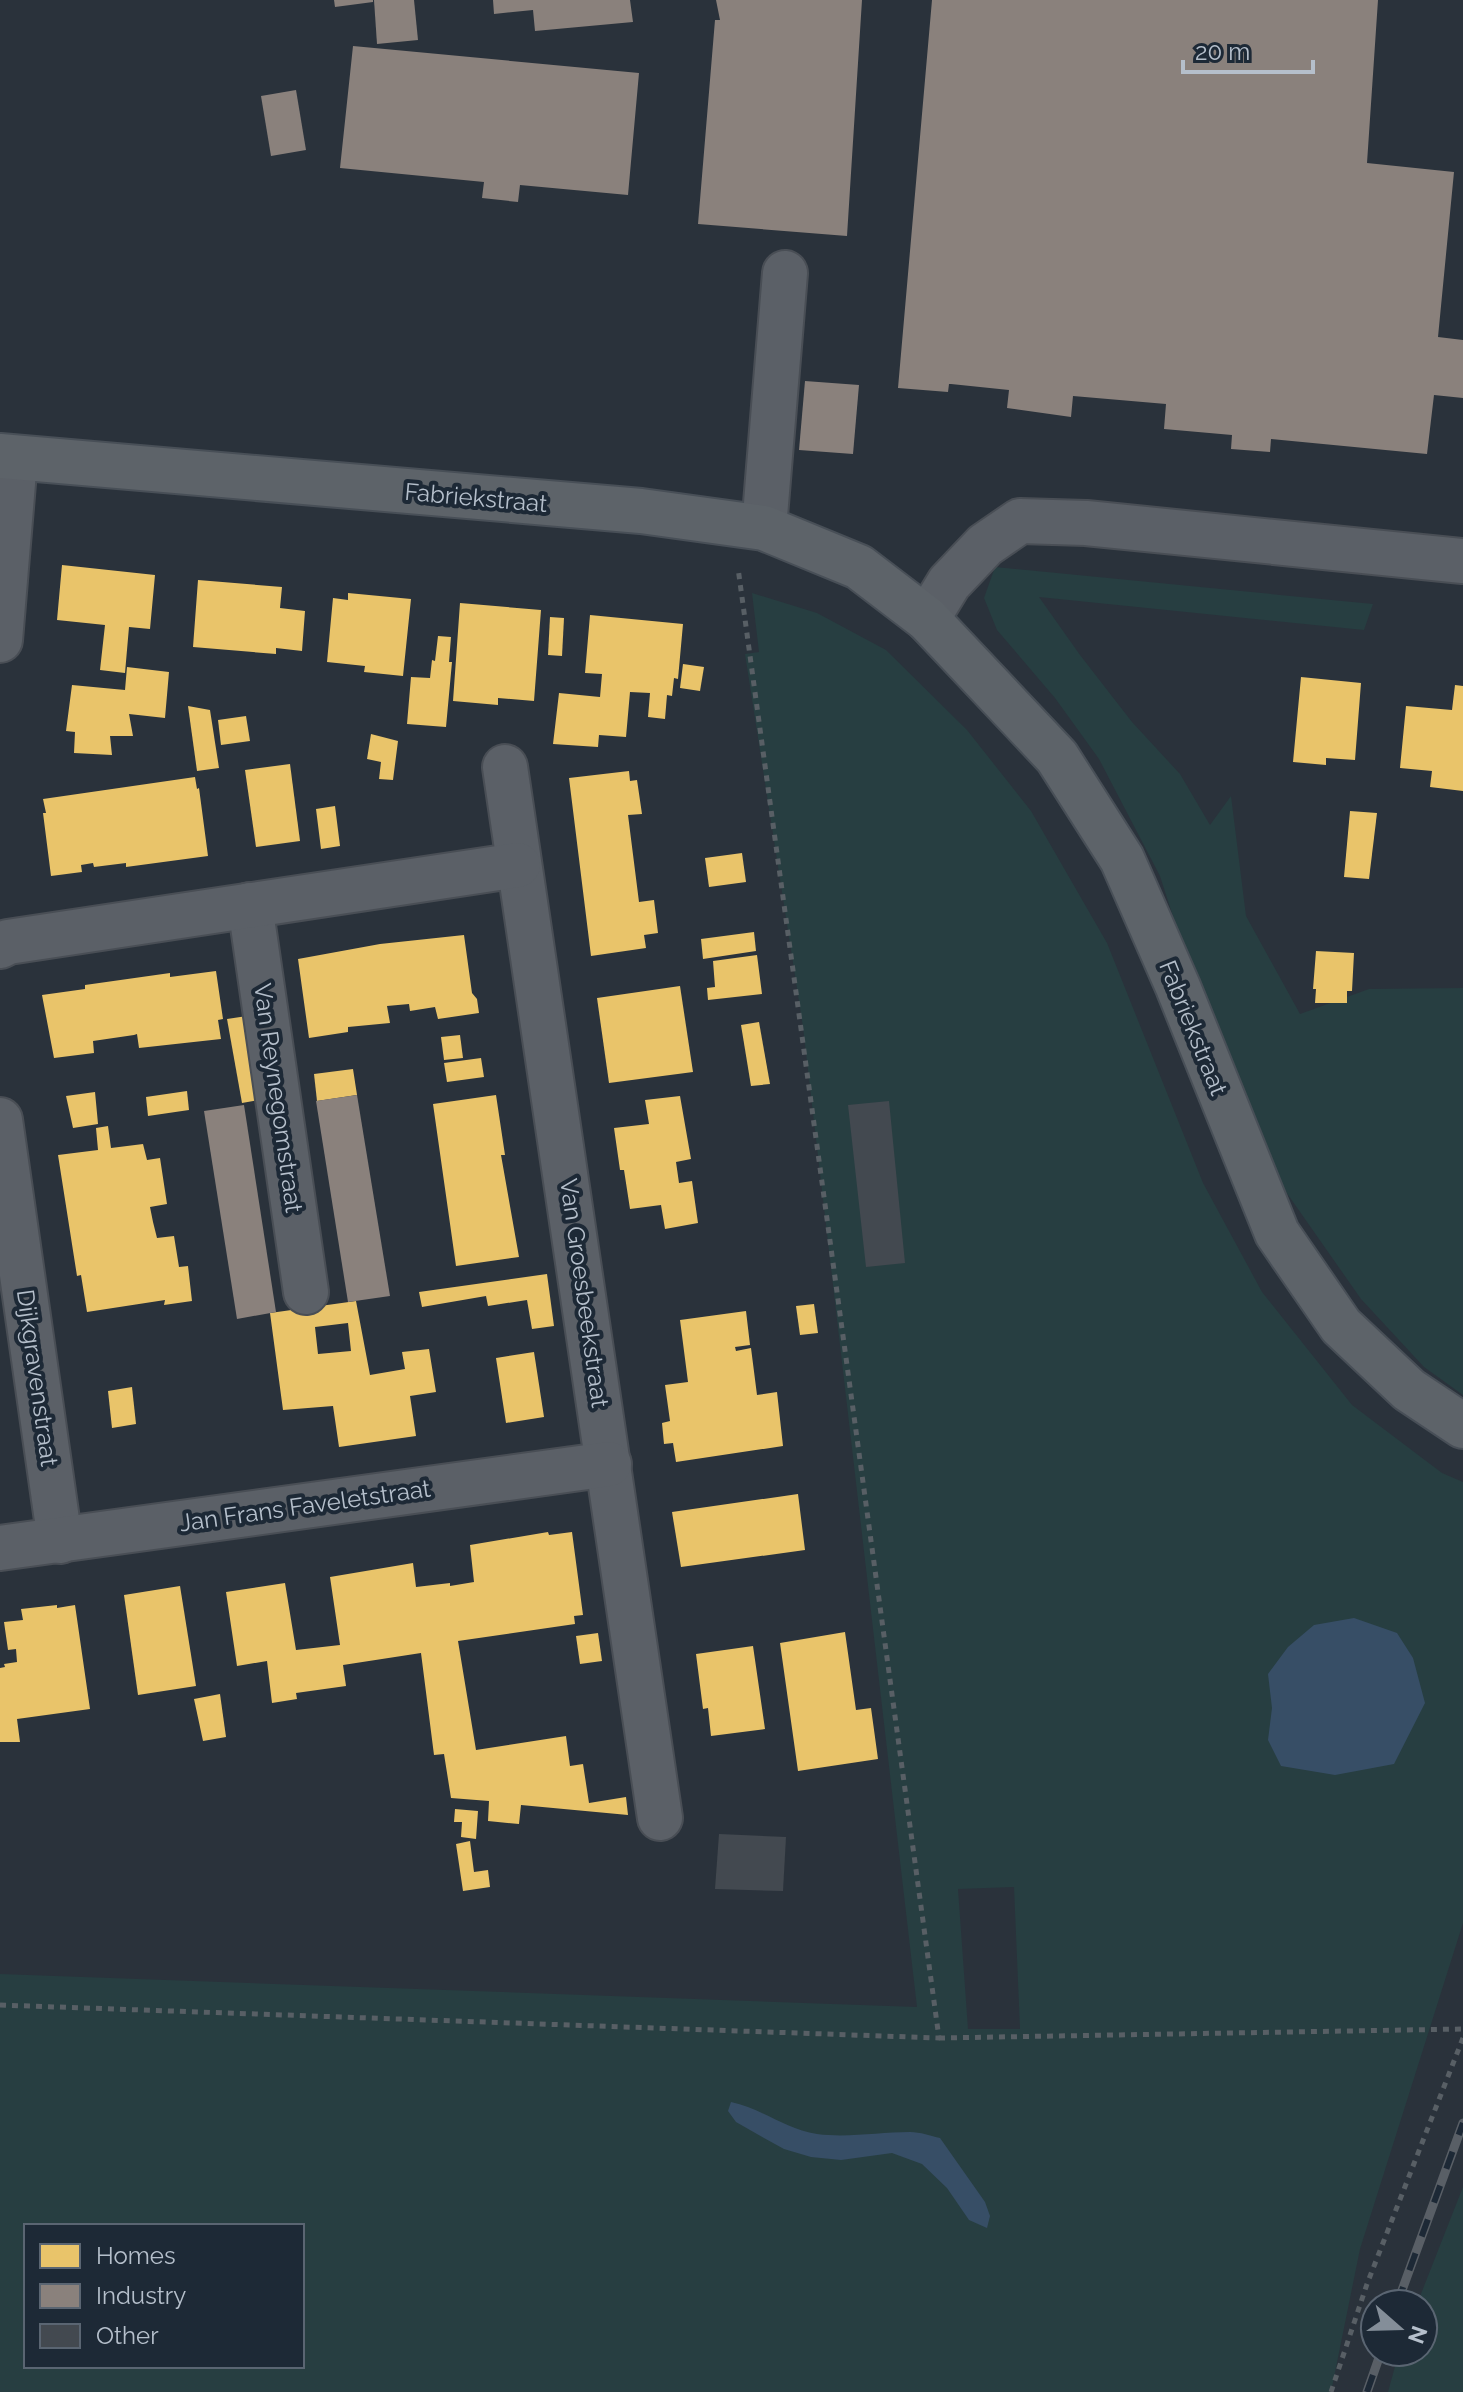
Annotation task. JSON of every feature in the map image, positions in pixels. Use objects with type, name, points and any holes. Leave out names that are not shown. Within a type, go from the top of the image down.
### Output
[{"type":"main road","name":"Fabriekstraat","points":[[7,458],[641,511],[748,526],[859,567],[927,619],[1057,757],[1122,859],[1178,987],[1277,1233],[1341,1326],[1409,1390],[1463,1426]]},
{"type":"street","points":[[748,526],[785,273]]},
{"type":"street","points":[[0,640],[7,458]]},
{"type":"street","points":[[927,619],[949,583],[985,545],[1020,521],[1086,523],[1463,561]]},
{"type":"street","name":"Van Groesbeekstraat","points":[[505,767],[660,1818]]},
{"type":"street","points":[[0,946],[8,942],[518,865]]},
{"type":"street","name":"Van Reynegomstraat","points":[[250,905],[306,1292]]},
{"type":"street","name":"Dijkgravenstraat","points":[[0,1120],[60,1541]]},
{"type":"street","name":"Jan Frans Faveletstraat","points":[[0,1548],[609,1464]]},
{"type":"path","points":[[748,526],[939,2038]]},
{"type":"path","points":[[0,2005],[939,2038],[1463,2029]]},
{"type":"path","points":[[1331,2392],[1367,2284],[1463,2038]]},
{"type":"green space","points":[[995,567],[1373,604],[1364,630],[1039,597],[1132,722],[1180,774],[1210,825],[1231,796],[1246,916],[1300,1014],[1369,989],[1463,988],[1463,1395],[1424,1367],[1361,1299],[1277,1179],[1185,954],[1160,876],[1099,759],[1055,698],[997,630],[984,598]]},
{"type":"green space","points":[[752,593],[817,613],[886,650],[967,730],[1031,811],[1107,943],[1203,1183],[1262,1292],[1352,1405],[1442,1473],[1463,1482],[1463,1923],[1360,2249],[1331,2392],[0,2392],[0,1974],[917,2007],[803,1027],[745,654],[759,652]],"holes":[[[1014,1887],[1020,2029],[968,2029],[958,1889]]]},
{"type":"green space","points":[[1463,2187],[1463,2392],[1388,2392],[1395,2368],[1439,2368],[1439,2288],[1423,2288]]},
{"type":"water","points":[[1354,1618],[1397,1633],[1413,1658],[1425,1703],[1394,1764],[1335,1775],[1281,1766],[1268,1740],[1272,1708],[1268,1674],[1288,1647],[1314,1625]]},
{"type":"water","points":[[731,2102],[817,2134],[910,2132],[940,2138],[985,2202],[990,2216],[987,2228],[969,2220],[947,2188],[922,2164],[892,2153],[841,2160],[811,2157],[784,2149],[736,2122],[728,2111]]},
{"type":"building: Homes","points":[[62,565],[155,575],[150,629],[129,627],[125,673],[100,670],[105,625],[57,620]]},
{"type":"building: Homes","points":[[198,580],[282,587],[280,608],[305,611],[302,651],[276,648],[276,654],[193,647]]},
{"type":"building: Homes","points":[[348,593],[411,599],[403,676],[364,672],[365,666],[327,662],[333,598],[348,600]]},
{"type":"building: Homes","points":[[460,603],[541,610],[534,701],[498,698],[498,705],[453,701]]},
{"type":"building: Homes","points":[[590,615],[683,624],[678,679],[674,678],[672,696],[667,695],[665,719],[648,717],[650,693],[630,692],[626,737],[599,735],[598,747],[553,744],[559,693],[600,697],[602,674],[585,673]]},
{"type":"building: Homes","points":[[550,617],[564,618],[562,656],[548,655]]},
{"type":"building: Homes","points":[[438,636],[451,637],[446,727],[407,724],[411,677],[430,678]]},
{"type":"building: Homes","points":[[683,664],[704,667],[700,691],[680,688]]},
{"type":"building: Homes","points":[[127,667],[169,672],[165,718],[129,714],[133,736],[110,736],[112,755],[74,753],[75,732],[66,731],[72,685],[125,690]]},
{"type":"building: Homes","points":[[1301,677],[1361,683],[1355,760],[1326,758],[1326,765],[1293,762]]},
{"type":"building: Homes","points":[[1455,685],[1463,686],[1463,791],[1430,787],[1432,771],[1400,768],[1406,706],[1452,710]]},
{"type":"building: Homes","points":[[188,706],[210,710],[219,768],[197,771]]},
{"type":"building: Homes","points":[[246,716],[250,741],[221,745],[218,720]]},
{"type":"building: Homes","points":[[371,734],[398,741],[393,780],[379,779],[381,762],[367,759]]},
{"type":"building: Homes","points":[[290,764],[300,841],[256,847],[245,770]]},
{"type":"building: Homes","points":[[629,771],[630,781],[637,780],[642,814],[628,815],[639,902],[654,900],[658,933],[644,935],[646,948],[591,956],[569,778]]},
{"type":"building: Homes","points":[[195,777],[208,856],[126,867],[126,863],[94,867],[93,863],[81,865],[82,872],[51,876],[43,799]]},
{"type":"building: Homes","points":[[335,806],[340,846],[321,849],[316,809]]},
{"type":"building: Homes","points":[[1350,811],[1377,813],[1369,879],[1344,877]]},
{"type":"building: Homes","points":[[742,853],[746,882],[709,887],[705,858]]},
{"type":"building: Homes","points":[[754,932],[756,951],[703,959],[701,939]]},
{"type":"building: Homes","points":[[464,935],[472,993],[477,999],[479,1013],[438,1019],[435,1007],[410,1011],[409,1004],[387,1006],[390,1023],[348,1027],[348,1032],[309,1038],[298,959],[380,944]]},
{"type":"building: Homes","points":[[1316,951],[1354,953],[1352,991],[1347,991],[1347,1003],[1315,1003]]},
{"type":"building: Homes","points":[[757,955],[762,994],[708,1000],[707,988],[715,987],[713,961]]},
{"type":"building: Homes","points":[[216,971],[223,1019],[218,1020],[221,1039],[139,1048],[137,1034],[93,1041],[94,1053],[54,1058],[42,995],[85,989],[85,985],[170,973],[170,977]]},
{"type":"building: Homes","points":[[680,986],[693,1072],[609,1083],[597,998]]},
{"type":"building: Homes","points":[[247,1016],[259,1100],[242,1103],[227,1019]]},
{"type":"building: Homes","points":[[759,1022],[770,1084],[751,1086],[741,1025]]},
{"type":"building: Homes","points":[[460,1035],[463,1058],[444,1060],[441,1037]]},
{"type":"building: Homes","points":[[481,1058],[484,1077],[447,1082],[444,1063]]},
{"type":"building: Homes","points":[[353,1069],[357,1095],[317,1101],[314,1074]]},
{"type":"building: Homes","points":[[187,1091],[189,1110],[148,1116],[146,1097]]},
{"type":"building: Homes","points":[[95,1092],[98,1124],[73,1128],[66,1096]]},
{"type":"building: Homes","points":[[496,1095],[505,1155],[501,1155],[519,1257],[456,1266],[433,1104]]},
{"type":"building: Homes","points":[[680,1096],[691,1159],[676,1162],[679,1183],[692,1181],[698,1223],[665,1229],[661,1205],[630,1209],[614,1128],[649,1124],[645,1100]]},
{"type":"building: Homes","points":[[108,1126],[111,1148],[143,1144],[147,1160],[160,1158],[167,1204],[150,1207],[153,1222],[157,1238],[174,1236],[179,1267],[188,1266],[192,1301],[164,1305],[165,1300],[87,1312],[81,1275],[77,1276],[58,1155],[98,1150],[96,1128]]},
{"type":"building: Homes","points":[[547,1274],[554,1326],[532,1329],[527,1300],[488,1306],[486,1296],[422,1307],[419,1292]]},
{"type":"building: Homes","points":[[356,1301],[370,1375],[405,1369],[402,1352],[429,1349],[436,1392],[410,1396],[416,1436],[339,1447],[333,1406],[283,1410],[270,1313]],"holes":[[[348,1323],[351,1351],[318,1354],[315,1327]]]},
{"type":"building: Homes","points":[[814,1304],[818,1333],[800,1335],[796,1306]]},
{"type":"building: Homes","points":[[746,1311],[750,1345],[735,1347],[736,1351],[751,1348],[757,1395],[777,1392],[783,1446],[676,1462],[673,1443],[664,1444],[662,1423],[670,1421],[665,1385],[688,1382],[680,1320]]},
{"type":"building: Homes","points":[[534,1352],[544,1417],[506,1423],[496,1358]]},
{"type":"building: Homes","points":[[132,1387],[136,1424],[112,1428],[108,1391]]},
{"type":"building: Homes","points":[[798,1494],[805,1550],[681,1567],[672,1512]]},
{"type":"building: Homes","points":[[548,1532],[549,1535],[572,1532],[583,1615],[574,1616],[575,1624],[458,1641],[476,1750],[566,1736],[570,1766],[583,1764],[589,1803],[626,1797],[628,1815],[521,1805],[519,1824],[488,1821],[489,1801],[451,1798],[444,1754],[434,1755],[421,1653],[343,1665],[346,1686],[296,1693],[297,1699],[272,1703],[267,1661],[237,1666],[226,1592],[285,1583],[296,1650],[340,1645],[330,1577],[413,1563],[416,1587],[474,1582],[470,1545]]},
{"type":"building: Homes","points":[[180,1586],[196,1686],[138,1695],[124,1595]]},
{"type":"building: Homes","points":[[57,1605],[57,1608],[75,1605],[90,1709],[17,1719],[20,1742],[0,1742],[0,1668],[5,1667],[4,1664],[17,1662],[16,1649],[8,1650],[4,1622],[23,1620],[21,1609]]},
{"type":"building: Homes","points":[[845,1632],[856,1710],[871,1708],[878,1759],[798,1771],[780,1643]]},
{"type":"building: Homes","points":[[598,1633],[602,1661],[580,1664],[576,1636]]},
{"type":"building: Homes","points":[[753,1646],[765,1729],[711,1736],[708,1708],[703,1709],[696,1654]]},
{"type":"building: Homes","points":[[220,1694],[226,1737],[203,1741],[194,1699]]},
{"type":"building: Homes","points":[[455,1809],[478,1811],[476,1839],[461,1837],[462,1822],[454,1822]]},
{"type":"building: Homes","points":[[470,1841],[474,1872],[488,1870],[490,1887],[463,1891],[456,1844]]},
{"type":"building: Industry","points":[[334,0],[373,0],[373,2],[335,7]]},
{"type":"building: Industry","points":[[374,0],[414,0],[418,40],[377,44]]},
{"type":"building: Industry","points":[[493,0],[630,0],[633,22],[535,31],[533,10],[494,14]]},
{"type":"building: Industry","points":[[716,0],[862,0],[847,236],[698,224],[715,20],[720,20]]},
{"type":"building: Industry","points":[[932,0],[1378,0],[1367,163],[1454,172],[1438,337],[1463,340],[1463,398],[1434,395],[1427,454],[1271,439],[1270,452],[1231,449],[1232,435],[1164,429],[1166,404],[1073,396],[1071,417],[1007,408],[1009,390],[951,384],[948,392],[898,388]]},
{"type":"building: Industry","points":[[353,46],[639,73],[628,195],[520,185],[518,202],[482,198],[484,182],[340,168]]},
{"type":"building: Industry","points":[[296,90],[306,150],[271,156],[261,96]]},
{"type":"building: Industry","points":[[805,381],[859,385],[853,454],[799,450]]},
{"type":"building: Industry","points":[[357,1095],[390,1296],[348,1302],[316,1101]]},
{"type":"building: Industry","points":[[244,1105],[276,1312],[237,1319],[204,1111]]},
{"type":"building: Other","points":[[889,1101],[905,1263],[866,1267],[848,1105]]},
{"type":"building: Other","points":[[719,1834],[786,1837],[783,1891],[715,1889]]},
{"type":"railway","points":[[1403,2288],[1463,2123]]},
{"type":"railway","points":[[1367,2392],[1375,2368]]}]
